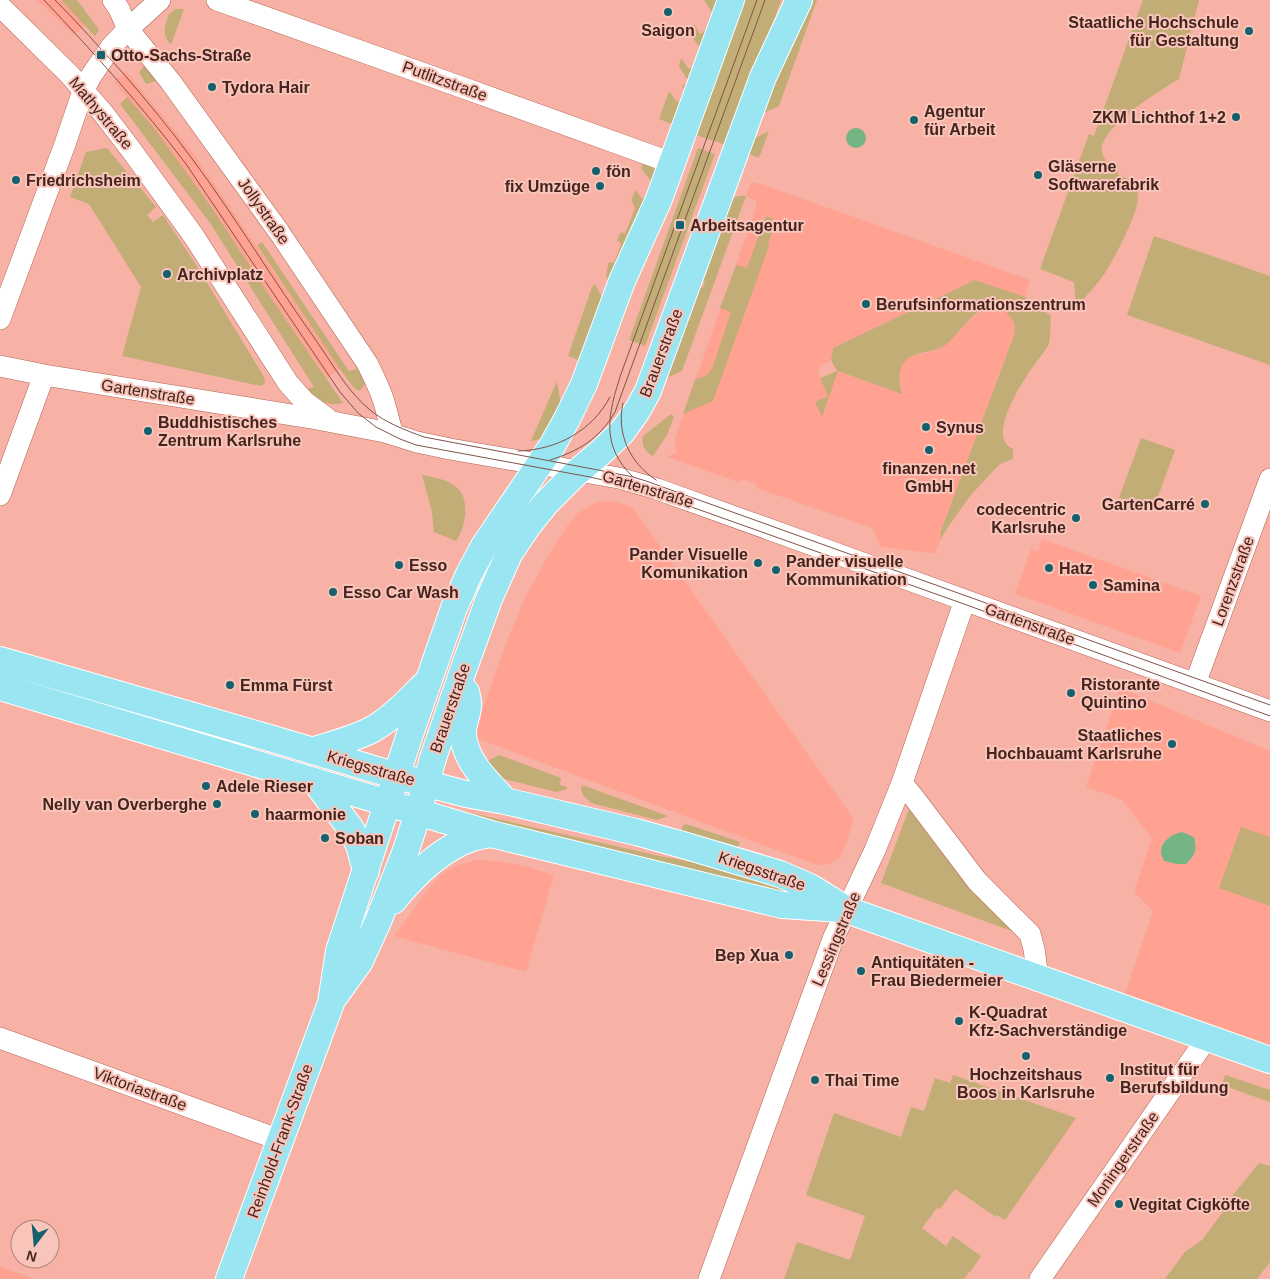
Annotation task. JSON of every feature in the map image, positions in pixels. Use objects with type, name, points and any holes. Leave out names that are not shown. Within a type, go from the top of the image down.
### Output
[{"type":"main road","name":"Brauerstraße","points":[[397,776],[445,631],[469,574],[484,546],[552,446],[584,384],[622,281],[659,199],[731,0]]},
{"type":"main road","name":"Brauerstraße","points":[[426,784],[464,668],[489,599],[509,554],[537,513],[622,432],[648,391],[762,77],[799,0]]},
{"type":"main road","name":"Kriegsstraße","points":[[0,660],[426,784],[644,834],[780,874],[810,887],[847,910]]},
{"type":"main road","points":[[464,668],[468,706],[463,721],[463,735],[466,748],[471,760],[505,802]]},
{"type":"main road","points":[[312,751],[357,736],[373,728],[397,712],[429,680]]},
{"type":"main road","name":"Kriegsstraße","points":[[0,687],[491,834],[782,905],[847,910]]},
{"type":"main road","name":"Reinhold-Frank-Straße","points":[[229,1279],[330,1003],[339,951],[397,776]]},
{"type":"main road","points":[[315,781],[351,829],[366,871]]},
{"type":"main road","name":"Reinhold-Frank-Straße","points":[[330,1003],[360,961],[379,919],[405,853],[426,784]]},
{"type":"main road","points":[[379,919],[406,884],[437,857],[452,846],[491,834]]},
{"type":"main road","points":[[847,910],[1270,1060]]},
{"type":"street","name":"Jollystraße","points":[[113,0],[120,9],[128,28],[170,81],[279,232],[361,355],[374,377],[384,400],[389,423],[394,434]]},
{"type":"street","points":[[0,319],[66,144],[83,92],[111,47],[128,28],[160,0]]},
{"type":"street","name":"Putlitzstraße","points":[[217,0],[672,163]]},
{"type":"street","name":"Mathystraße","points":[[0,6],[70,75],[103,113],[163,193],[202,250],[288,384],[306,402],[332,422]]},
{"type":"street","name":"Gartenstraße","points":[[0,366],[44,375],[332,422],[394,434],[425,444],[618,478],[651,488],[965,600],[1270,711]]},
{"type":"street","points":[[0,495],[44,375]]},
{"type":"street","name":"Lorenzstraße","points":[[1195,684],[1270,479]]},
{"type":"street","name":"Lessingstraße","points":[[709,1279],[834,939],[875,850],[902,783],[965,600]]},
{"type":"street","points":[[902,783],[977,881],[1030,934],[1038,978]]},
{"type":"street","name":"Viktoriastraße","points":[[0,1038],[280,1140]]},
{"type":"street","name":"Moningerstraße","points":[[1040,1279],[1207,1038]]},
{"type":"shaded area","points":[[37,0],[61,0],[86,25],[74,35]]},
{"type":"shaded area","points":[[61,0],[77,0],[99,30],[95,36]]},
{"type":"shaded area","points":[[704,0],[723,0],[677,126],[659,119],[669,91],[677,102],[682,99],[680,96],[686,92],[682,86],[689,82],[679,66],[681,58],[689,69],[699,59],[696,55],[702,51],[690,34],[694,24],[700,34],[706,30],[705,28],[711,24],[708,19],[714,15]]},
{"type":"shaded area","points":[[741,0],[781,0],[729,146],[693,134]]},
{"type":"shaded area","points":[[808,0],[817,0],[779,106],[757,116]]},
{"type":"shaded area","points":[[1143,0],[1199,0],[1179,79],[1147,99],[1124,117],[1106,137],[1102,146],[1102,153],[1106,161],[1118,164],[1118,175],[1129,179],[1135,184],[1138,200],[1128,229],[1110,264],[1100,280],[1076,307],[1074,282],[1040,269],[1089,134],[1094,136]]},
{"type":"shaded area","points":[[176,9],[184,9],[171,45],[165,34],[165,26],[169,14]]},
{"type":"shaded area","points":[[147,63],[160,80],[146,84],[139,72]]},
{"type":"shaded area","points":[[126,71],[193,153],[340,369],[327,378],[212,208],[155,129],[114,82]]},
{"type":"shaded area","points":[[127,97],[155,129],[212,208],[343,403],[332,404],[322,402],[304,390],[314,387],[210,223],[120,104]]},
{"type":"shaded area","points":[[852,128],[860,128],[866,134],[866,142],[860,148],[852,148],[846,142],[846,134]]},
{"type":"shaded area","points":[[769,131],[759,158],[744,152],[748,142]]},
{"type":"shaded area","name":"Archivplatz","points":[[107,148],[156,207],[147,215],[153,222],[163,215],[193,260],[264,377],[265,383],[261,386],[122,356],[141,287],[89,204],[70,197],[86,152]]},
{"type":"shaded area","points":[[698,148],[715,154],[645,346],[629,340]]},
{"type":"shaded area","points":[[645,163],[652,165],[657,175],[657,180],[610,284],[607,268],[609,262],[614,263],[621,244],[617,240],[621,232],[625,234],[635,208],[631,200],[636,190],[642,199],[646,197],[645,195],[650,192],[648,188],[653,184],[641,168]]},
{"type":"shaded area","points":[[751,182],[1030,280],[1025,297],[975,280],[833,348],[831,360],[820,367],[820,378],[829,395],[837,371],[902,393],[900,368],[904,361],[911,356],[943,347],[965,324],[981,311],[988,307],[998,309],[1007,313],[1014,321],[1014,334],[941,531],[940,540],[935,552],[939,554],[881,547],[872,528],[756,488],[757,484],[741,479],[739,482],[667,457],[676,453],[675,438],[757,205],[755,200],[746,196]]},
{"type":"shaded area","points":[[739,196],[746,196],[682,371],[664,379],[696,285],[703,288],[705,281],[698,279],[727,203]]},
{"type":"shaded area","points":[[767,216],[776,221],[768,244],[769,246],[713,401],[683,414],[695,380],[707,375],[712,369],[731,312],[720,308],[736,265],[747,268]]},
{"type":"shaded area","points":[[1154,236],[1270,276],[1270,365],[1127,315]]},
{"type":"shaded area","points":[[262,242],[349,371],[361,368],[367,381],[360,391],[354,388],[340,369],[257,245]]},
{"type":"shaded area","points":[[975,280],[1025,297],[1051,316],[1050,340],[1048,346],[1015,395],[1004,421],[1003,433],[1005,443],[1013,449],[1013,459],[1000,464],[970,496],[940,540],[941,531],[1014,335],[1014,323],[1008,314],[998,308],[990,307],[982,310],[975,314],[944,346],[911,356],[903,364],[900,371],[902,394],[838,371],[822,417],[815,402],[828,396],[820,378],[837,371],[831,360],[833,348]]},
{"type":"shaded area","points":[[595,284],[604,301],[583,362],[568,356],[592,287]]},
{"type":"shaded area","points":[[557,381],[560,407],[541,439],[531,441]]},
{"type":"shaded area","points":[[671,414],[674,417],[667,435],[653,456],[644,448],[643,436]]},
{"type":"shaded area","points":[[1141,438],[1175,450],[1153,510],[1119,498]]},
{"type":"shaded area","points":[[422,475],[440,479],[454,485],[463,496],[465,519],[456,541],[434,532],[432,512]]},
{"type":"shaded area","points":[[611,501],[632,507],[854,819],[845,848],[837,860],[826,865],[811,863],[473,737],[507,640],[525,598],[546,559],[569,523],[578,513],[597,502]]},
{"type":"shaded area","points":[[1042,539],[1201,596],[1180,653],[1015,594],[1031,549],[1038,552]]},
{"type":"shaded area","points":[[1120,688],[1270,751],[1270,1057],[1121,1006],[1153,911],[1134,892],[1152,838],[1122,800],[1086,787]]},
{"type":"shaded area","points":[[499,755],[561,778],[560,785],[567,787],[567,789],[557,792],[495,775],[482,764]]},
{"type":"shaded area","points":[[582,785],[668,816],[657,820],[591,803],[583,795]]},
{"type":"shaded area","points":[[454,809],[659,856],[704,864],[789,891],[787,895],[452,815]]},
{"type":"shaded area","points":[[909,809],[937,847],[980,896],[1017,933],[881,883]]},
{"type":"shaded area","points":[[686,824],[740,842],[737,851],[681,835],[682,826]]},
{"type":"shaded area","points":[[1241,827],[1270,837],[1270,906],[1219,888]]},
{"type":"shaded area","points":[[1182,832],[1194,837],[1194,855],[1186,864],[1164,861],[1161,848],[1165,841],[1174,834]]},
{"type":"shaded area","points":[[477,860],[500,861],[554,875],[526,972],[394,936],[436,880],[458,865]]},
{"type":"shaded area","points":[[953,1075],[1076,1118],[1005,1220],[997,1215],[996,1217],[955,1189],[922,1228],[946,1246],[953,1236],[981,1256],[970,1272],[964,1279],[784,1279],[797,1242],[850,1260],[865,1216],[806,1195],[834,1113],[901,1137],[911,1107],[924,1111],[935,1078],[950,1083]]},
{"type":"shaded area","points":[[1225,1075],[1270,1090],[1270,1102],[1222,1085]]},
{"type":"shaded area","points":[[1259,1163],[1270,1166],[1270,1262],[1257,1279],[1165,1279],[1185,1252],[1202,1240],[1226,1208],[1224,1206]]},
{"type":"shaded area","points":[[0,1267],[34,1279],[0,1279]]},
{"type":"tram line","points":[[44,0],[117,80],[169,142],[186,164],[340,392],[358,413],[376,427],[416,445],[590,477],[641,489],[1270,716]]},
{"type":"tram line","points":[[55,0],[122,72],[176,138],[224,204],[340,376],[354,394],[370,410],[383,419],[424,437],[646,481],[1270,705]]},
{"type":"tram line","points":[[633,477],[622,465],[611,441],[610,416],[613,402],[621,374],[757,0]]},
{"type":"tram line","points":[[550,460],[587,443],[602,430],[615,412],[765,0]]},
{"type":"tram line","points":[[518,451],[546,447],[572,436],[594,420],[610,397]]},
{"type":"tram line","points":[[623,403],[621,415],[627,447],[639,465],[656,480]]},
{"type":"place","name":"Saigon","points":[[668,12]]},
{"type":"place","name":"Staatliche Hochschule für Gestaltung","points":[[1249,31]]},
{"type":"place","name":"Otto-Sachs-Straße","points":[[101,55]]},
{"type":"place","name":"Tydora Hair","points":[[212,87]]},
{"type":"place","name":"ZKM Lichthof 1+2","points":[[1236,117]]},
{"type":"place","name":"Agentur für Arbeit","points":[[914,120]]},
{"type":"place","name":"fön","points":[[596,171]]},
{"type":"place","name":"Gläserne Softwarefabrik","points":[[1038,175]]},
{"type":"place","name":"Friedrichsheim","points":[[16,180]]},
{"type":"place","name":"fix Umzüge","points":[[600,186]]},
{"type":"place","name":"Arbeitsagentur","points":[[680,225]]},
{"type":"place","name":"Archivplatz","points":[[167,274]]},
{"type":"place","name":"Berufsinformationszentrum","points":[[866,304]]},
{"type":"place","name":"Synus","points":[[926,427]]},
{"type":"place","name":"Buddhistisches Zentrum Karlsruhe","points":[[148,431]]},
{"type":"place","name":"finanzen.net GmbH","points":[[929,450]]},
{"type":"place","name":"GartenCarré","points":[[1205,504]]},
{"type":"place","name":"codecentric Karlsruhe","points":[[1076,518]]},
{"type":"place","name":"Pander Visuelle Komunikation","points":[[758,563]]},
{"type":"place","name":"Esso","points":[[399,565]]},
{"type":"place","name":"Hatz","points":[[1049,568]]},
{"type":"place","name":"Pander visuelle Kommunikation","points":[[776,570]]},
{"type":"place","name":"Samina","points":[[1093,585]]},
{"type":"place","name":"Esso Car Wash","points":[[333,592]]},
{"type":"place","name":"Emma Fürst","points":[[230,685]]},
{"type":"place","name":"Ristorante Quintino","points":[[1071,693]]},
{"type":"place","name":"Staatliches Hochbauamt Karlsruhe","points":[[1172,744]]},
{"type":"place","name":"Adele Rieser","points":[[206,786]]},
{"type":"place","name":"Nelly van Overberghe","points":[[217,804]]},
{"type":"place","name":"haarmonie","points":[[255,814]]},
{"type":"place","name":"Soban","points":[[325,838]]},
{"type":"place","name":"Bep Xua","points":[[789,955]]},
{"type":"place","name":"Antiquitäten - Frau Biedermeier","points":[[861,971]]},
{"type":"place","name":"K-Quadrat Kfz-Sachverständige","points":[[959,1021]]},
{"type":"place","name":"Hochzeitshaus Boos in Karlsruhe","points":[[1026,1056]]},
{"type":"place","name":"Institut für Berufsbildung","points":[[1110,1078]]},
{"type":"place","name":"Thai Time","points":[[815,1080]]},
{"type":"place","name":"Vegitat Cigköfte","points":[[1119,1204]]}]
